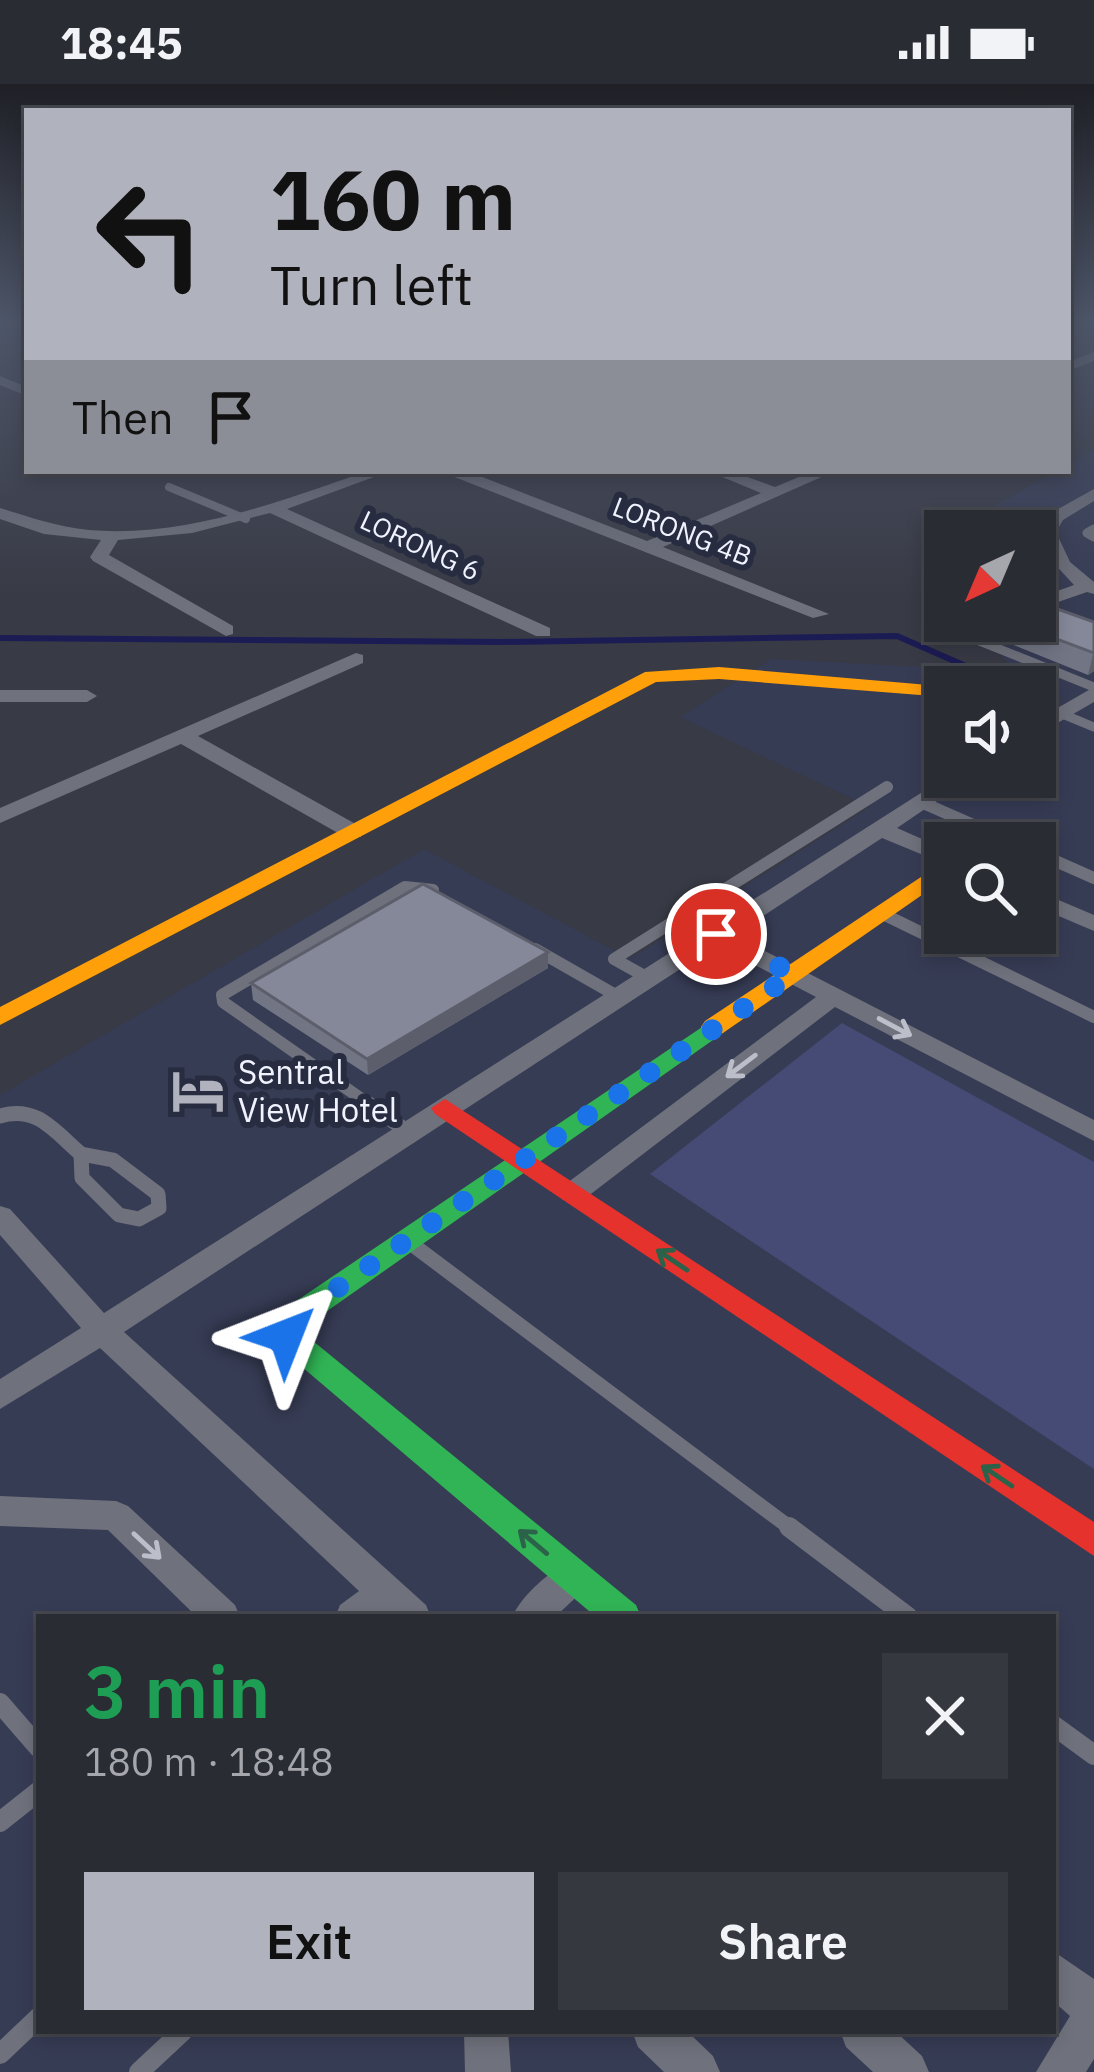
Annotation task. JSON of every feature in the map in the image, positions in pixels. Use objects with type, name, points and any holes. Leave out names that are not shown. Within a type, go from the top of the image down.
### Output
[{"type":"street","points":[[0,513],[50,528],[113,534],[246,519],[373,474]]},
{"type":"street","name":"LORONG 4B","points":[[461,474],[820,614]]},
{"type":"street","points":[[724,474],[776,493]]},
{"type":"street","points":[[647,547],[820,474]]},
{"type":"street","points":[[1056,600],[1090,588],[1053,553],[1048,532],[1057,517],[1094,494]]},
{"type":"street","name":"LORONG 6","points":[[274,509],[543,632]]},
{"type":"street","points":[[113,534],[99,557],[226,630]]},
{"type":"street","points":[[1056,618],[1060,620]]},
{"type":"street","points":[[0,816],[356,659]]},
{"type":"street","points":[[0,1017],[652,676],[719,673],[924,689]]},
{"type":"street","points":[[1056,716],[1094,690]]},
{"type":"street","points":[[0,696],[87,696]]},
{"type":"street","points":[[1056,712],[1060,713]]},
{"type":"street","points":[[181,735],[352,832]]},
{"type":"street","points":[[0,1396],[927,798]]},
{"type":"street","points":[[880,829],[924,848]]},
{"type":"street","points":[[618,1614],[286,1336],[288,1322],[924,883]]},
{"type":"street","points":[[1056,907],[1094,924]]},
{"type":"street","points":[[716,934],[1094,1132]]},
{"type":"street","points":[[573,1193],[835,995]]},
{"type":"street","points":[[446,1108],[1094,1541]]},
{"type":"street","points":[[0,1216],[100,1330],[399,1604]]},
{"type":"street","points":[[0,1511],[116,1516],[220,1614]]},
{"type":"street","points":[[533,1614],[574,1576]]},
{"type":"street","points":[[364,1614],[399,1604]]},
{"type":"street","points":[[1056,1975],[1094,2007]]},
{"type":"street","points":[[1059,2072],[1094,2020]]},
{"type":"street","points":[[486,2034],[488,2072]]},
{"type":"street","points":[[657,2034],[697,2072]]},
{"type":"street","points":[[865,2034],[906,2072]]},
{"type":"lane","points":[[170,487],[246,519]]},
{"type":"lane","points":[[982,642],[1094,690]]},
{"type":"lane","points":[[1060,713],[1094,727]]},
{"type":"lane","points":[[648,978],[614,959],[887,787]]},
{"type":"lane","points":[[921,802],[966,822]]},
{"type":"lane","points":[[1056,861],[1094,878]]},
{"type":"lane","points":[[408,1132],[223,1002],[222,995],[404,887],[430,888],[449,899]]},
{"type":"lane","points":[[881,913],[1094,1017]]},
{"type":"lane","points":[[524,943],[619,997]]},
{"type":"lane","points":[[0,1115],[23,1108],[33,1113],[81,1154],[113,1160],[158,1195],[159,1208],[139,1219],[119,1215],[82,1178],[81,1154]]},
{"type":"lane","points":[[407,1241],[904,1614]]},
{"type":"lane","points":[[0,1703],[36,1745]]},
{"type":"lane","points":[[1056,1727],[1094,1755]]},
{"type":"lane","points":[[0,1822],[36,1793]]},
{"type":"lane","points":[[0,2054],[36,2020]]},
{"type":"lane","points":[[139,2072],[180,2034]]},
{"type":"shaded area","points":[[1094,449],[1094,2072],[0,2072],[0,1095],[424,849],[630,959],[870,807],[680,717],[771,659],[924,667],[924,798],[1056,798],[1056,666],[1010,666],[991,642],[1056,642],[1056,510],[988,510],[1051,474],[1071,474],[1071,462]]},
{"type":"shaded area","points":[[842,1023],[1094,1162],[1094,1469],[650,1174]]},
{"type":"building","points":[[1056,608],[1094,622],[1094,653],[1056,639]]},
{"type":"building","points":[[423,884],[548,952],[367,1059],[251,983]]},
{"type":"waterway","points":[[0,638],[501,642],[897,636],[966,666]]},
{"type":"traffic: fast","points":[[619,1614],[286,1336],[288,1322],[714,1027]]},
{"type":"traffic: slow","points":[[0,1017],[652,676],[719,673],[924,689]]},
{"type":"traffic: slow","points":[[714,1027],[924,882]]},
{"type":"traffic: jam","points":[[445,1108],[1094,1541]]},
{"type":"place","name":"Sentral View Hotel","points":[[198,1091]]},
{"type":"route","points":[[286,1336],[288,1322],[793,974],[716,934]]}]
